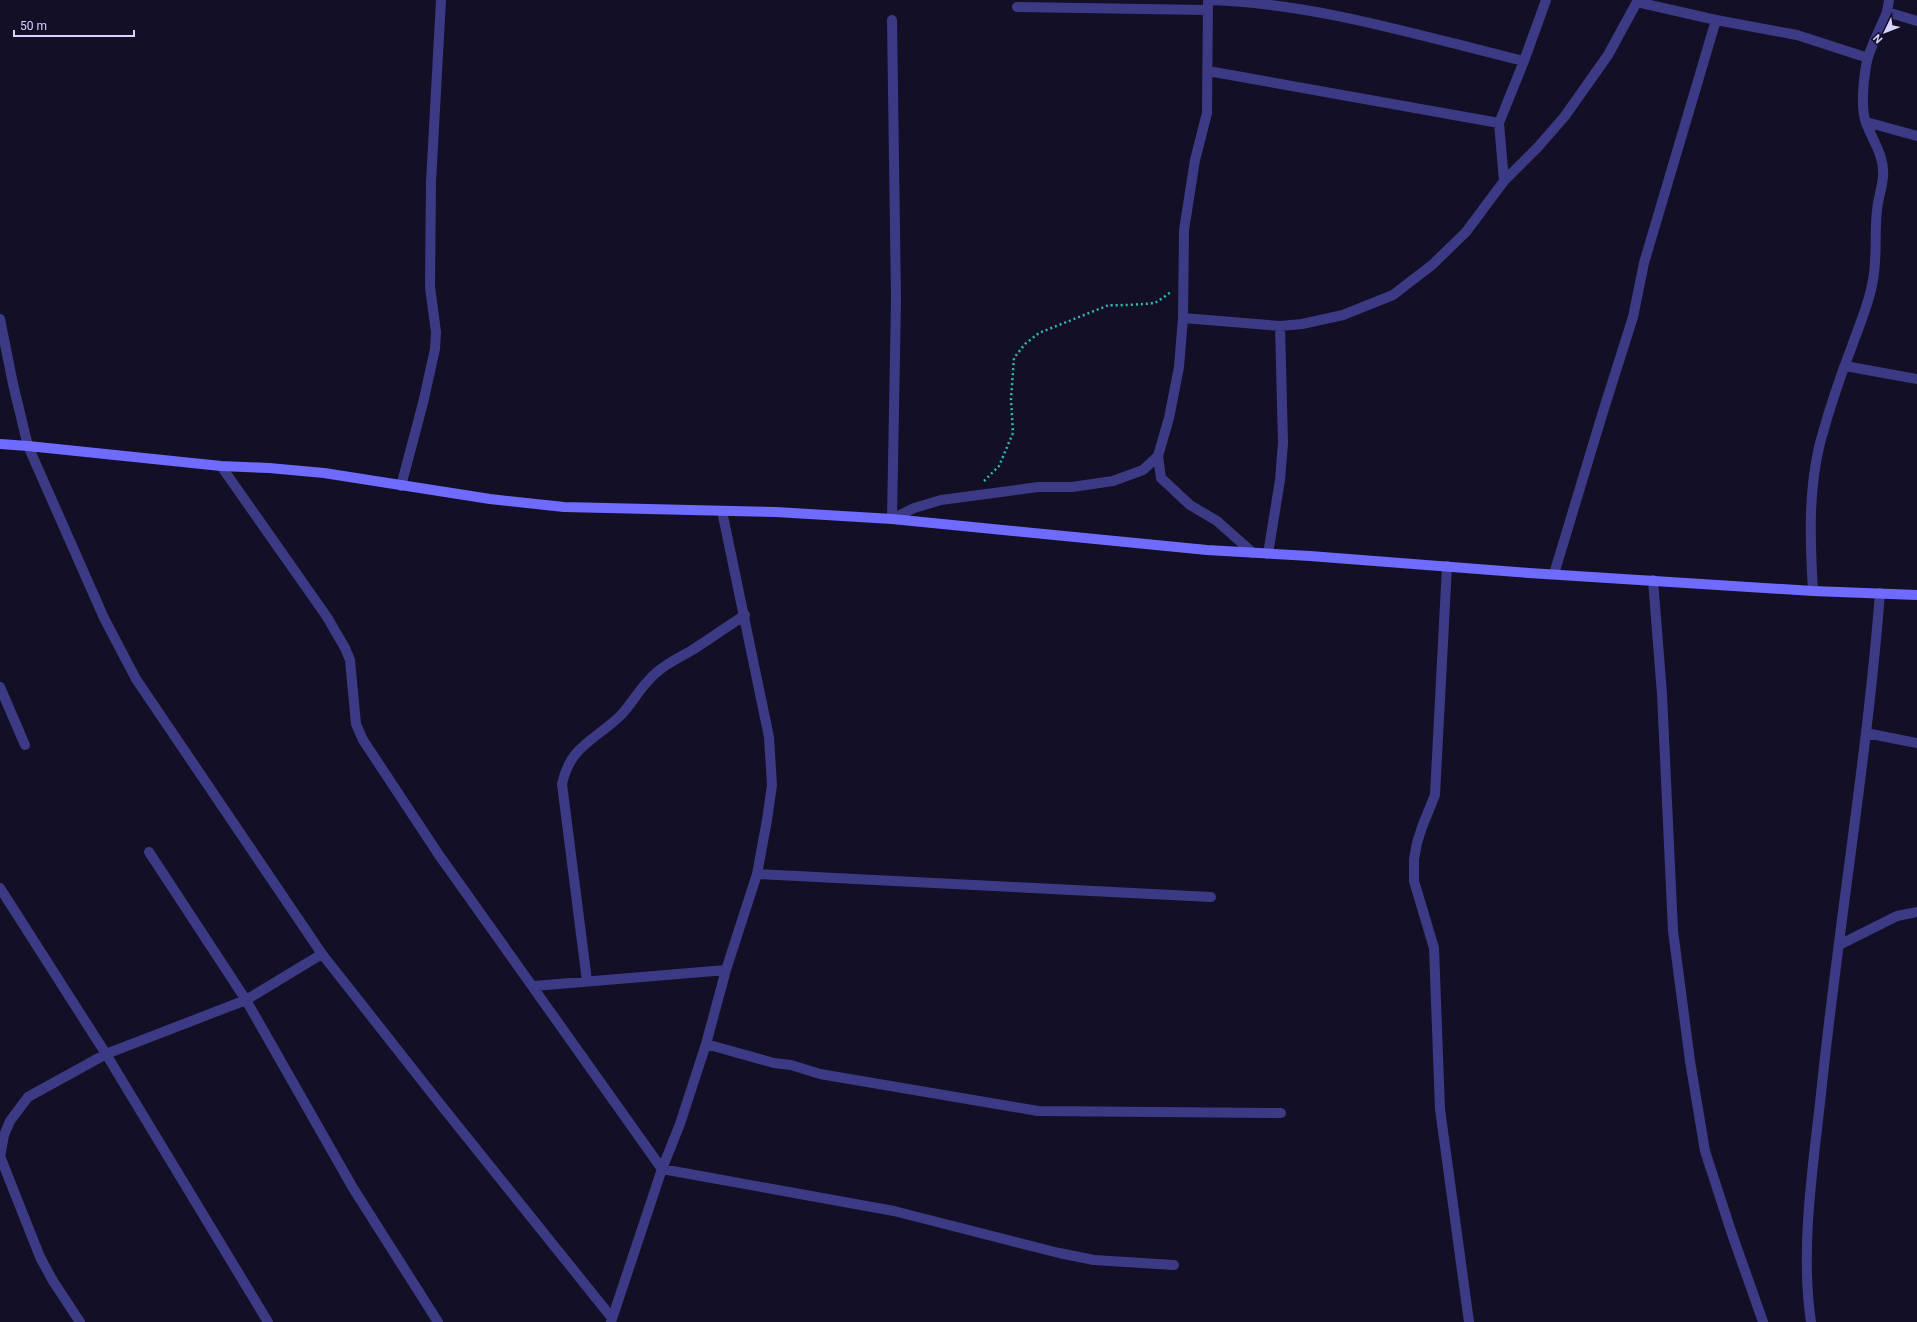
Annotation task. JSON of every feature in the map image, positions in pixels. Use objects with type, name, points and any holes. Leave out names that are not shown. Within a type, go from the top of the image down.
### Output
[{"type":"street","points":[[400,486],[423,404],[435,349],[436,332],[430,287],[431,182],[441,0]]},
{"type":"street","points":[[1504,181],[1500,149],[1500,123],[1546,0]]},
{"type":"street","points":[[1813,591],[1810,528],[1814,479],[1821,443],[1845,366],[1868,303],[1873,282],[1877,249],[1877,210],[1883,178],[1883,167],[1866,122],[1863,96],[1868,58],[1887,12],[1890,0]]},
{"type":"street","points":[[1183,318],[1280,326],[1302,324],[1343,315],[1393,295],[1423,272],[1466,232],[1504,181],[1538,147],[1574,105],[1608,55],[1637,1],[1716,20],[1797,35],[1868,58]]},
{"type":"street","points":[[1017,7],[1252,2],[1351,18],[1524,61]]},
{"type":"street","points":[[1209,3],[1207,113],[1195,160],[1184,230],[1183,318],[1179,366],[1169,418],[1158,456],[1161,478],[1190,505],[1216,521],[1253,553]]},
{"type":"street","points":[[1887,12],[1917,21]]},
{"type":"street","points":[[892,20],[896,300],[892,519]]},
{"type":"street","points":[[1554,574],[1604,408],[1634,317],[1644,263],[1716,20]]},
{"type":"street","points":[[1208,71],[1500,123]]},
{"type":"street","points":[[1866,122],[1917,136]]},
{"type":"street","points":[[0,319],[13,384],[28,446],[104,618],[136,679],[322,954],[611,1320]]},
{"type":"street","points":[[1268,554],[1280,480],[1283,443],[1280,326]]},
{"type":"street","points":[[1845,366],[1917,379]]},
{"type":"street","points":[[0,444],[222,466],[269,468],[324,473],[490,499],[564,507],[776,512],[892,519],[1253,553],[1813,591],[1917,595]]},
{"type":"street","points":[[892,519],[914,508],[941,500],[1038,487],[1072,487],[1113,481],[1143,470],[1158,456]]},
{"type":"street","points":[[222,466],[327,618],[345,648],[350,660],[353,707],[356,724],[363,740],[439,855],[534,986],[662,1169],[894,1211],[1059,1253],[1094,1260],[1174,1265]]},
{"type":"street","points":[[611,1320],[662,1169],[680,1124],[706,1044],[726,970],[757,874],[768,820],[772,785],[769,737],[745,615],[722,511]]},
{"type":"street","points":[[1447,566],[1435,795],[1417,843],[1414,859],[1414,881],[1417,896],[1431,934],[1434,948],[1440,1109],[1468,1322]]},
{"type":"street","points":[[1653,580],[1662,694],[1674,931],[1690,1061],[1705,1151],[1763,1322]]},
{"type":"street","points":[[1811,1322],[1807,1278],[1808,1244],[1829,1010],[1839,946],[1874,676],[1880,593]]},
{"type":"street","points":[[587,981],[562,784],[565,769],[575,754],[620,716],[649,680],[665,666],[694,649],[745,615]]},
{"type":"street","points":[[0,688],[25,745]]},
{"type":"street","points":[[1866,733],[1917,742]]},
{"type":"street","points":[[149,852],[246,1000],[353,1188],[438,1322]]},
{"type":"street","points":[[757,874],[1211,897]]},
{"type":"street","points":[[0,888],[106,1054],[268,1322]]},
{"type":"street","points":[[1839,946],[1897,916],[1917,912]]},
{"type":"street","points":[[80,1322],[53,1281],[40,1256],[0,1156],[4,1135],[10,1121],[28,1097],[106,1054],[246,1000],[322,954]]},
{"type":"street","points":[[534,986],[726,970]]},
{"type":"street","points":[[706,1044],[820,1074],[1038,1111],[1281,1113]]},
{"type":"path","points":[[982,482],[999,466],[1013,433],[1011,399],[1014,358],[1025,344],[1039,333],[1109,305],[1116,306],[1156,302],[1184,282]]}]
